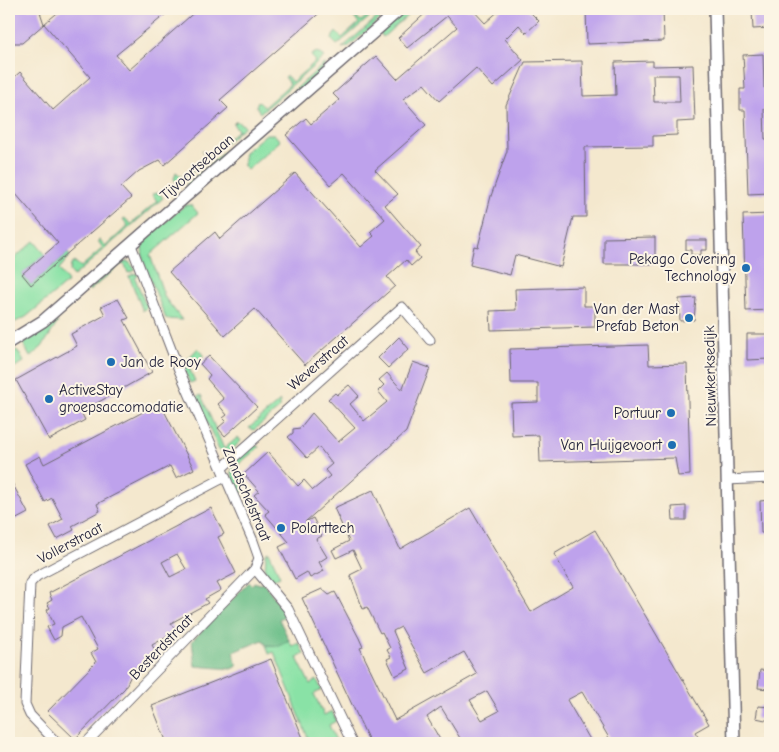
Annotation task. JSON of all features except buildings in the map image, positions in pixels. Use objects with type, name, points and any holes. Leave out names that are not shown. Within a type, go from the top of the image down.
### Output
[{"type":"street","name":"Tijvoortsebaan","points":[[9,342],[43,321],[400,9]]},
{"type":"street","name":"Nieuwkerksedijk","points":[[715,9],[734,743]]},
{"type":"street","name":"Zandschelstraat","points":[[131,245],[179,370],[259,558],[255,569]]},
{"type":"street","name":"Weverstraat","points":[[223,473],[402,307],[430,340]]},
{"type":"street","name":"Vollerstraat","points":[[57,743],[30,715],[25,704],[30,583],[37,576],[223,473]]},
{"type":"street","points":[[727,480],[770,478]]},
{"type":"street","points":[[255,569],[288,608],[352,743]]},
{"type":"street","name":"Besterdstraat","points":[[86,743],[255,569]]},
{"type":"green space","points":[[376,9],[379,9],[337,45],[332,40],[336,32],[342,38],[359,23],[354,18],[355,16],[361,21]]},
{"type":"green space","points":[[387,9],[392,9],[349,46],[342,48]]},
{"type":"green space","points":[[408,9],[415,9],[383,37],[380,33]]},
{"type":"green space","points":[[317,52],[324,57],[260,113],[256,106],[258,101],[264,107],[290,84],[285,77],[287,76],[292,82],[315,62],[311,55]]},
{"type":"green space","points":[[325,63],[323,70],[281,106],[279,104]]},
{"type":"green space","points":[[236,121],[245,126],[178,184],[174,179],[176,172],[183,178],[206,158],[202,150],[208,156],[238,130],[233,124]]},
{"type":"green space","points":[[247,132],[246,137],[190,185],[185,186]]},
{"type":"green space","points":[[266,134],[274,134],[280,141],[247,170],[243,165],[245,152]]},
{"type":"green space","points":[[159,193],[163,198],[74,276],[70,271],[71,265],[75,262],[81,267],[103,248],[98,241],[100,240],[106,246],[128,226],[123,219],[125,218],[131,224],[157,201],[152,194]]},
{"type":"green space","points":[[185,205],[191,205],[198,213],[150,255],[165,298],[182,320],[166,319],[143,260],[142,246],[148,237]]},
{"type":"green space","points":[[34,241],[45,254],[22,274],[31,285],[68,253],[70,256],[59,269],[68,282],[26,317],[9,325],[9,273],[13,270],[9,263]]},
{"type":"green space","points":[[120,262],[129,262],[136,270],[128,273],[125,265],[121,264],[88,290]]},
{"type":"green space","points":[[137,273],[138,276],[135,278],[145,303],[149,305],[143,311],[129,276]]},
{"type":"green space","points":[[53,321],[58,322],[42,347],[30,357],[23,343]]},
{"type":"green space","points":[[198,348],[204,355],[189,368],[195,381],[190,383],[183,368],[184,363]]},
{"type":"green space","points":[[9,350],[18,351],[24,362],[9,370]]},
{"type":"green space","points":[[201,395],[224,449],[238,437],[241,441],[228,453],[219,450],[196,397]]},
{"type":"green space","points":[[280,401],[280,408],[254,430],[249,428]]},
{"type":"green space","points":[[254,445],[259,447],[234,468],[245,491],[238,493],[234,484],[232,470],[241,456]]},
{"type":"green space","points":[[269,552],[280,576],[271,580],[265,571],[266,554]]},
{"type":"green space","points":[[249,582],[252,585],[254,582],[264,583],[287,615],[279,619],[289,640],[279,646],[266,645],[263,640],[233,652],[237,666],[231,669],[195,666],[192,641]]},
{"type":"green space","points":[[289,640],[292,646],[299,643],[304,654],[297,658],[310,684],[317,680],[322,690],[314,694],[324,715],[332,711],[336,721],[329,725],[337,743],[310,743],[274,652],[269,654],[266,645],[279,646]]},
{"type":"place","name":"Pekago Covering Technology","points":[[746,268]]},
{"type":"place","name":"Van der Mast Prefab Beton","points":[[689,318]]},
{"type":"place","name":"Jan de Rooy","points":[[111,362]]},
{"type":"place","name":"ActiveStay groepsaccomodatie","points":[[49,399]]},
{"type":"place","name":"Portuur","points":[[671,413]]},
{"type":"place","name":"Van Huijgevoort","points":[[672,445]]},
{"type":"place","name":"Polarttech","points":[[281,528]]}]
